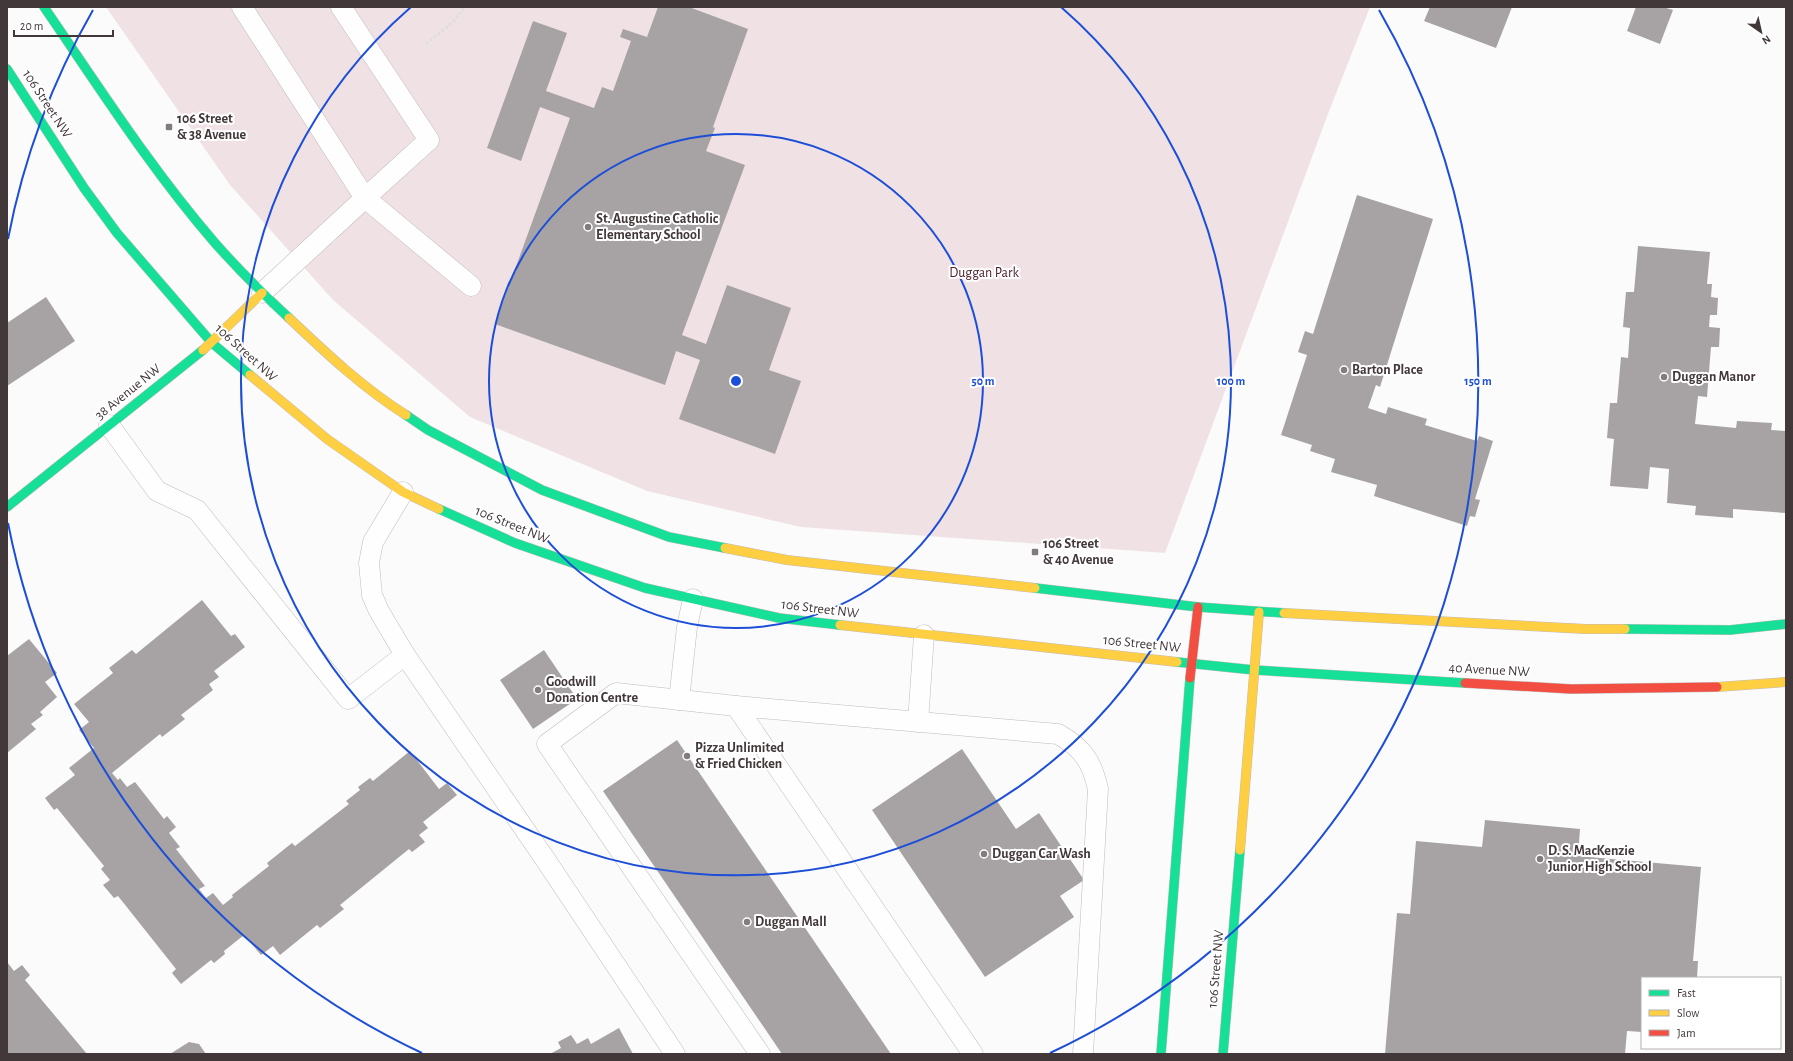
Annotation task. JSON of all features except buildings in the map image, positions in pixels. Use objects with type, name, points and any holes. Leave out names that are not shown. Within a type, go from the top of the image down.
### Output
[{"type":"street","points":[[44,7],[141,148],[179,199],[215,243],[262,294],[337,363],[380,399],[428,430],[542,490],[669,538],[787,560],[1198,607],[1259,612],[1586,629],[1730,630],[1786,624]]},
{"type":"street","name":"106 Street NW","points":[[7,69],[84,188],[117,233],[182,310],[212,342],[327,439],[403,492],[514,543],[645,588],[779,618],[1191,663]]},
{"type":"street","name":"38 Avenue NW","points":[[7,507],[212,342],[262,294]]},
{"type":"street","name":"106 Street NW","points":[[1161,1054],[1191,663],[1198,607]]},
{"type":"street","name":"106 Street NW","points":[[1223,1054],[1259,612]]},
{"type":"street","name":"40 Avenue NW","points":[[1191,663],[1254,670],[1571,689],[1707,688],[1786,682]]},
{"type":"lane","points":[[242,7],[364,198],[471,286]]},
{"type":"lane","points":[[262,294],[364,198],[429,140],[341,7]]},
{"type":"lane","points":[[109,425],[157,491],[197,510],[348,699],[406,655]]},
{"type":"lane","points":[[403,492],[373,542],[369,563],[372,595],[379,611],[406,655],[545,858],[675,1054]]},
{"type":"lane","points":[[679,700],[687,627],[693,599]]},
{"type":"lane","points":[[918,722],[924,635]]},
{"type":"lane","points":[[760,1054],[547,744],[616,693],[736,706],[1058,734],[1073,742],[1085,755],[1094,773],[1098,789],[1083,1054]]},
{"type":"lane","points":[[736,706],[973,1054]]},
{"type":"path","points":[[426,44],[453,22],[465,7]]},
{"type":"green space","name":"Duggan Park","points":[[106,7],[1370,7],[1328,114],[1165,553],[801,527],[647,491],[470,417],[333,300],[230,185]]},
{"type":"traffic: fast","points":[[44,7],[126,127],[169,186],[215,243],[260,291],[289,318]]},
{"type":"traffic: fast","points":[[7,69],[84,188],[117,233],[212,343],[250,375]]},
{"type":"traffic: fast","points":[[7,507],[203,350]]},
{"type":"traffic: fast","points":[[406,415],[428,430],[542,490],[669,537],[725,548]]},
{"type":"traffic: fast","points":[[439,509],[515,543],[645,588],[779,618],[840,625]]},
{"type":"traffic: fast","points":[[1035,588],[1198,607],[1284,613]]},
{"type":"traffic: fast","points":[[1625,629],[1730,630],[1786,624]]},
{"type":"traffic: fast","points":[[1177,662],[1254,670],[1465,683]]},
{"type":"traffic: fast","points":[[1161,1054],[1190,678]]},
{"type":"traffic: fast","points":[[1223,1054],[1240,850]]},
{"type":"traffic: slow","points":[[203,350],[262,293]]},
{"type":"traffic: slow","points":[[289,318],[360,382],[390,405],[406,415]]},
{"type":"traffic: slow","points":[[250,375],[327,439],[403,492],[439,509]]},
{"type":"traffic: slow","points":[[725,548],[787,560],[1035,588]]},
{"type":"traffic: slow","points":[[1240,850],[1259,612]]},
{"type":"traffic: slow","points":[[1284,613],[1586,629],[1625,629]]},
{"type":"traffic: slow","points":[[840,625],[1177,662]]},
{"type":"traffic: slow","points":[[1717,687],[1786,682]]},
{"type":"traffic: jam","points":[[1190,678],[1198,607]]},
{"type":"traffic: jam","points":[[1465,683],[1571,689],[1717,687]]},
{"type":"place","name":"106 Street & 38 Avenue","points":[[169,127]]},
{"type":"place","name":"St. Augustine Catholic Elementary School","points":[[588,227]]},
{"type":"place","name":"Barton Place","points":[[1344,370]]},
{"type":"place","name":"Duggan Manor","points":[[1664,377]]},
{"type":"place","name":"106 Street & 40 Avenue","points":[[1035,552]]},
{"type":"place","name":"Goodwill Donation Centre","points":[[538,690]]},
{"type":"place","name":"Pizza Unlimited & Fried Chicken","points":[[687,756]]},
{"type":"place","name":"Duggan Car Wash","points":[[984,854]]},
{"type":"place","name":"D. S. MacKenzie Junior High School","points":[[1540,859]]},
{"type":"place","name":"Duggan Mall","points":[[747,922]]}]
